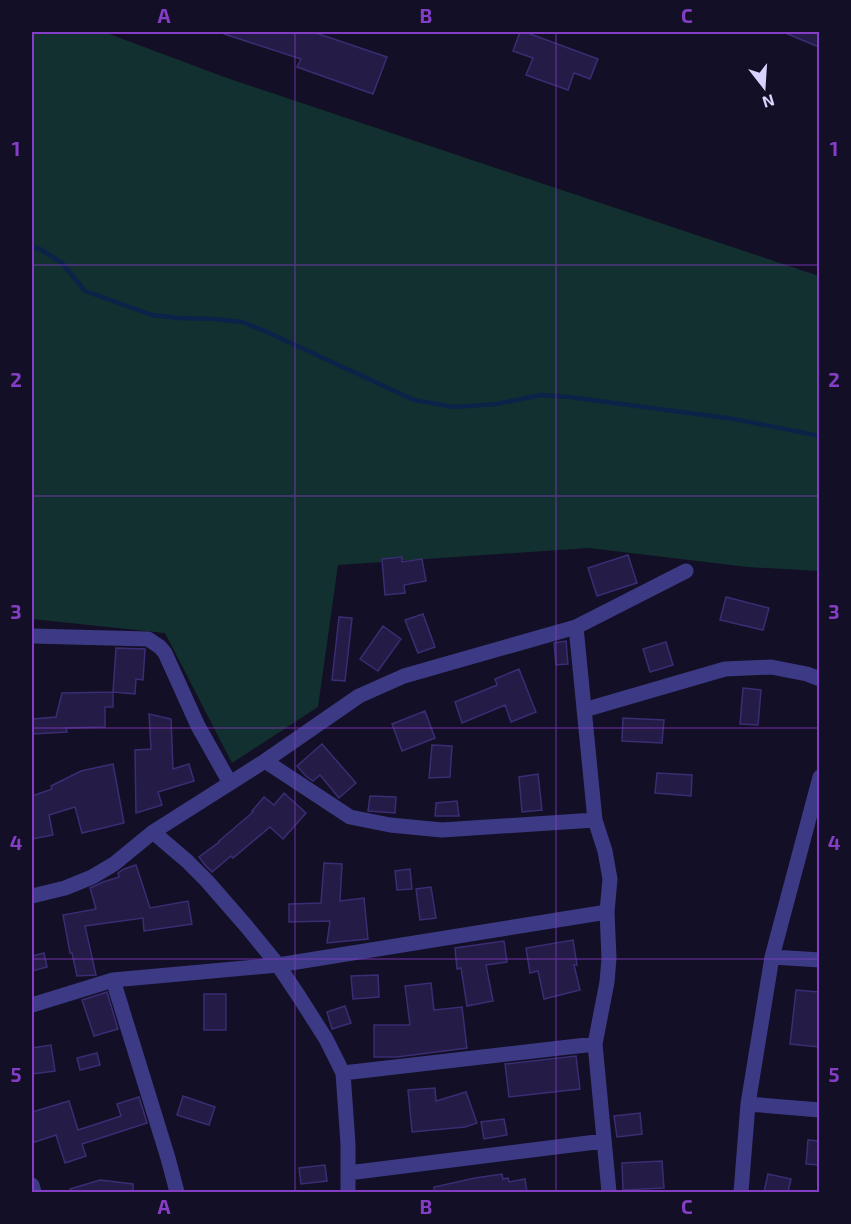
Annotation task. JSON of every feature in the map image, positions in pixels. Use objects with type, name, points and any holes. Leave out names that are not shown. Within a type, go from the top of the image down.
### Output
[{"type":"street","points":[[32,896],[65,888],[92,877],[114,864],[153,832],[359,696],[404,676],[576,627],[686,571]]},
{"type":"street","points":[[576,627],[595,820],[605,851],[610,879],[607,912],[609,957],[607,982],[595,1044],[609,1192]]},
{"type":"street","points":[[32,636],[148,639],[154,642],[165,652],[198,726],[230,783]]},
{"type":"street","points":[[584,710],[725,669],[771,666],[819,679]]},
{"type":"street","points":[[265,760],[350,817],[390,825],[442,830],[595,820]]},
{"type":"street","points":[[741,1192],[748,1104],[772,957],[819,777]]},
{"type":"street","points":[[153,832],[207,881],[278,965],[326,1039],[343,1073],[348,1192]]},
{"type":"street","points":[[32,1005],[112,981],[278,965],[607,912]]},
{"type":"street","points":[[772,957],[819,960]]},
{"type":"street","points":[[112,981],[177,1192]]},
{"type":"street","points":[[343,1073],[595,1044]]},
{"type":"street","points":[[748,1104],[819,1110]]},
{"type":"street","points":[[348,1173],[604,1141]]},
{"type":"street","points":[[32,1185],[34,1192]]},
{"type":"green space","points":[[32,32],[104,32],[227,78],[819,276],[819,571],[747,567],[589,548],[338,565],[318,707],[232,763],[165,633],[32,619]]},
{"type":"building","points":[[224,32],[313,32],[387,57],[373,94],[297,67],[301,59],[224,34]]},
{"type":"building","points":[[520,32],[598,59],[590,79],[574,73],[568,90],[526,75],[533,58],[513,51]]},
{"type":"building","points":[[783,32],[819,32],[819,47]]},
{"type":"building","points":[[628,555],[637,583],[597,596],[588,568]]},
{"type":"building","points":[[402,557],[402,562],[422,559],[426,581],[404,585],[405,593],[385,595],[382,559]]},
{"type":"building","points":[[726,597],[769,608],[763,630],[720,620]]},
{"type":"building","points":[[423,614],[435,647],[418,653],[405,620]]},
{"type":"building","points":[[339,617],[352,618],[345,681],[332,680]]},
{"type":"building","points":[[383,626],[401,639],[378,671],[360,659]]},
{"type":"building","points":[[566,641],[568,664],[556,665],[554,643]]},
{"type":"building","points":[[666,642],[673,665],[650,672],[643,649]]},
{"type":"building","points":[[116,648],[145,649],[143,680],[136,679],[135,694],[113,692]]},
{"type":"building","points":[[519,669],[536,712],[511,722],[505,705],[462,723],[455,702],[497,685],[495,679]]},
{"type":"building","points":[[743,688],[761,690],[758,725],[740,724]]},
{"type":"building","points":[[113,692],[113,707],[105,707],[105,727],[66,728],[67,732],[32,734],[32,719],[56,717],[62,693]]},
{"type":"building","points":[[425,711],[435,738],[402,751],[392,724]]},
{"type":"building","points":[[149,714],[171,719],[173,769],[189,764],[194,781],[158,792],[162,805],[136,813],[135,750],[151,749]]},
{"type":"building","points":[[623,718],[664,720],[662,743],[622,741]]},
{"type":"building","points":[[322,744],[356,783],[339,798],[320,775],[313,781],[297,766]]},
{"type":"building","points":[[432,745],[452,746],[450,777],[429,778]]},
{"type":"building","points":[[113,764],[124,823],[82,833],[75,807],[49,815],[53,835],[32,839],[32,796],[52,789],[51,786],[81,771]]},
{"type":"building","points":[[657,773],[692,775],[691,796],[655,793]]},
{"type":"building","points":[[538,774],[542,810],[522,812],[519,777]]},
{"type":"building","points":[[284,793],[306,813],[283,839],[270,827],[233,858],[231,856],[212,872],[205,865],[199,857],[253,812],[264,797],[274,805]]},
{"type":"building","points":[[370,796],[396,797],[395,813],[368,811]]},
{"type":"building","points":[[457,801],[459,816],[435,816],[436,803]]},
{"type":"building","points":[[324,863],[342,864],[340,901],[364,898],[368,939],[327,943],[330,921],[289,922],[289,904],[321,903]]},
{"type":"building","points":[[136,865],[150,908],[188,901],[192,924],[144,931],[143,918],[85,926],[96,975],[77,976],[63,915],[96,909],[90,888],[119,877],[118,873]]},
{"type":"building","points":[[410,869],[412,889],[397,890],[395,871]]},
{"type":"building","points":[[431,887],[436,918],[420,920],[416,889]]},
{"type":"building","points":[[573,940],[577,965],[574,965],[580,990],[544,999],[538,971],[530,973],[526,948]]},
{"type":"building","points":[[504,941],[507,962],[486,965],[493,1001],[467,1006],[461,968],[457,969],[455,948]]},
{"type":"building","points":[[44,953],[47,967],[32,971],[32,956]]},
{"type":"building","points":[[378,975],[379,997],[353,999],[351,976]]},
{"type":"building","points":[[431,983],[434,1010],[462,1007],[467,1048],[397,1057],[374,1057],[374,1025],[410,1025],[405,986]]},
{"type":"building","points":[[796,990],[819,992],[819,1047],[790,1044]]},
{"type":"building","points":[[107,992],[118,1029],[94,1036],[82,1000]]},
{"type":"building","points":[[204,994],[226,994],[226,1030],[204,1030]]},
{"type":"building","points":[[345,1006],[351,1023],[332,1029],[327,1012]]},
{"type":"building","points":[[51,1045],[55,1071],[32,1074],[32,1048]]},
{"type":"building","points":[[97,1053],[100,1065],[80,1070],[77,1058]]},
{"type":"building","points":[[576,1056],[580,1089],[509,1097],[505,1064]]},
{"type":"building","points":[[435,1088],[436,1101],[466,1092],[477,1123],[465,1127],[412,1132],[408,1090]]},
{"type":"building","points":[[183,1096],[215,1107],[209,1125],[177,1115]]},
{"type":"building","points":[[139,1097],[147,1123],[82,1144],[86,1156],[65,1163],[56,1135],[32,1143],[32,1112],[69,1101],[78,1130],[121,1116],[117,1104]]},
{"type":"building","points":[[640,1113],[642,1134],[617,1137],[614,1116]]},
{"type":"building","points":[[504,1119],[507,1135],[484,1139],[481,1122]]},
{"type":"building","points":[[808,1140],[819,1141],[819,1165],[806,1164]]},
{"type":"building","points":[[662,1161],[664,1188],[623,1190],[622,1163]]},
{"type":"building","points":[[325,1165],[327,1181],[301,1184],[299,1168]]},
{"type":"building","points":[[502,1174],[503,1179],[508,1178],[509,1182],[525,1179],[527,1192],[434,1192],[434,1187]]},
{"type":"building","points":[[768,1174],[791,1179],[788,1192],[764,1192]]},
{"type":"building","points":[[100,1180],[133,1184],[133,1192],[71,1192],[70,1189]]},
{"type":"waterway","points":[[32,247],[40,249],[62,263],[85,291],[152,315],[242,322],[414,400],[454,407],[496,404],[541,395],[569,397],[734,419],[820,436]]}]
